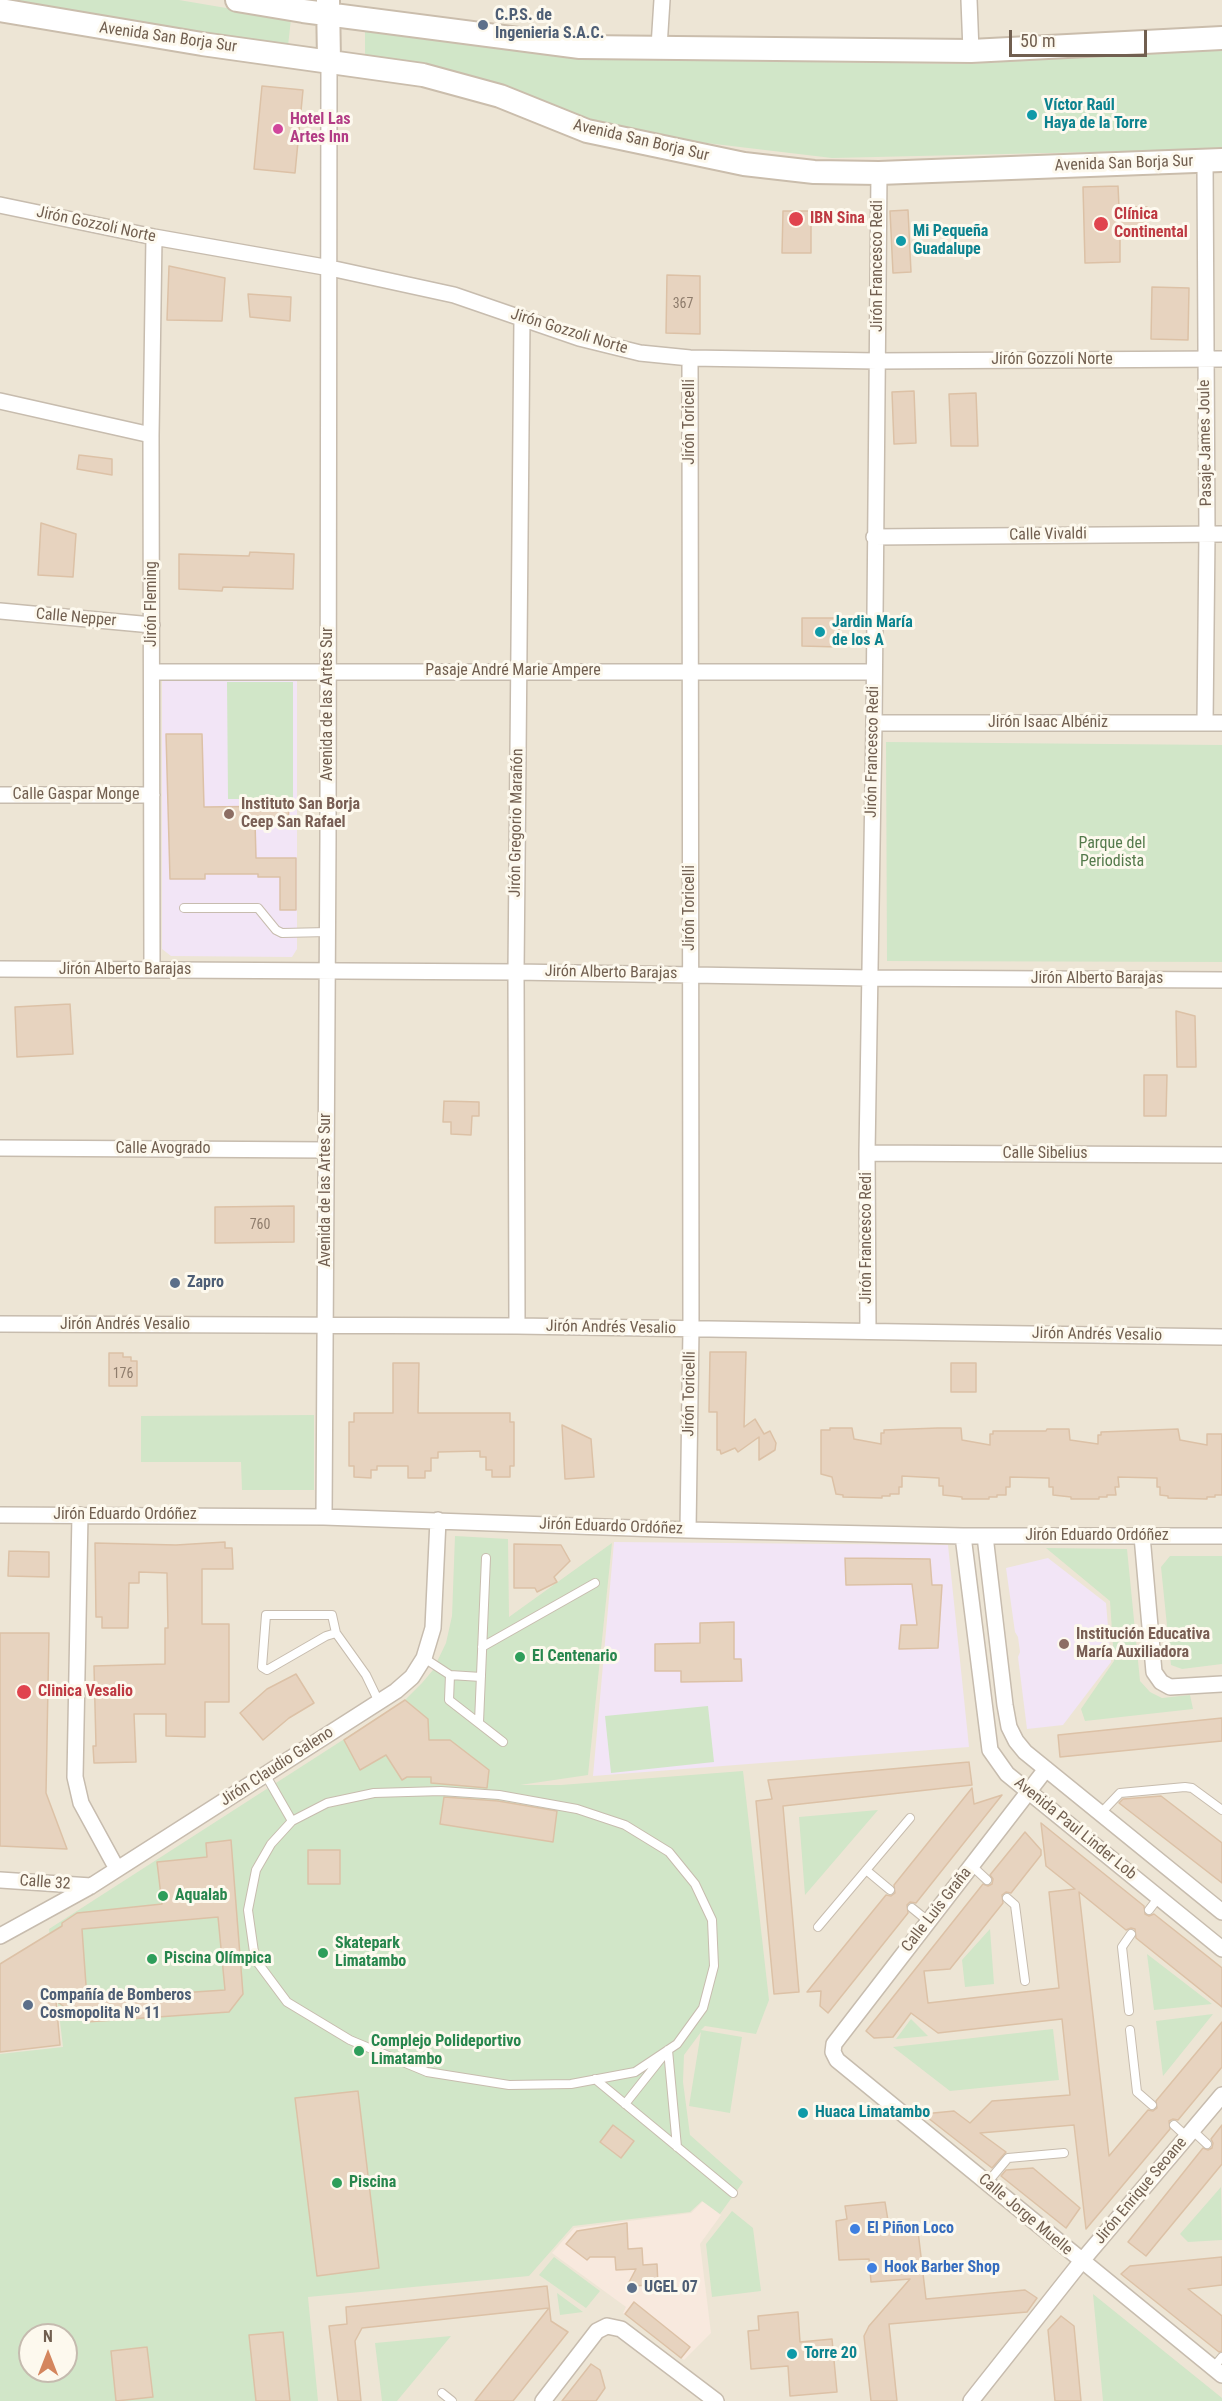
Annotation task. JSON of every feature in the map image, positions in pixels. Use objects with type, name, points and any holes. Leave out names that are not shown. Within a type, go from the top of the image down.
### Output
[{"type":"main road","points":[[237,0],[328,7],[580,47],[971,51],[1222,38]]},
{"type":"main road","name":"Avenida de las Artes Sur","points":[[328,7],[329,60]]},
{"type":"main road","name":"Avenida San Borja Sur","points":[[0,10],[155,37],[423,75],[500,96],[587,131],[664,149],[756,165],[814,172],[879,173],[1213,161]]},
{"type":"street","points":[[660,47],[662,0]]},
{"type":"street","points":[[969,0],[971,51]]},
{"type":"street","name":"Avenida de las Artes Sur","points":[[324,1517],[329,60]]},
{"type":"street","name":"Pasaje James Joule","points":[[1205,723],[1214,534],[1205,359],[1213,161]]},
{"type":"street","name":"Jirón Francesco Redi","points":[[868,1331],[867,1153],[879,173]]},
{"type":"street","name":"Jirón Gozzoli Norte","points":[[0,205],[154,237],[330,268],[454,295],[579,338],[640,353],[690,358],[877,361],[1222,359]]},
{"type":"street","name":"Jirón Fleming","points":[[152,970],[151,435],[154,237]]},
{"type":"street","name":"Jirón Gregorio Marañón","points":[[517,1326],[516,972],[522,319]]},
{"type":"street","name":"Jirón Toricelli","points":[[688,1530],[691,1329],[690,358]]},
{"type":"street","points":[[0,401],[151,435]]},
{"type":"street","name":"Calle Vivaldi","points":[[874,537],[1214,534]]},
{"type":"street","name":"Calle Nepper","points":[[0,611],[152,625]]},
{"type":"street","name":"Pasaje André Marie Ampere","points":[[152,672],[690,670],[874,672]]},
{"type":"street","name":"Jirón Isaac Albéniz","points":[[874,723],[1222,723]]},
{"type":"street","name":"Calle Gaspar Monge","points":[[0,795],[152,795]]},
{"type":"street","name":"Jirón Alberto Barajas","points":[[0,969],[1222,980]]},
{"type":"street","name":"Calle Avogrado","points":[[0,1148],[326,1150]]},
{"type":"street","name":"Calle Sibelius","points":[[867,1153],[1222,1155]]},
{"type":"street","name":"Jirón Andrés Vesalio","points":[[0,1324],[517,1326],[1222,1336]]},
{"type":"street","name":"Jirón Eduardo Ordóñez","points":[[0,1515],[324,1517],[688,1530],[963,1536],[1222,1536]]},
{"type":"street","points":[[80,1515],[75,1778],[81,1803],[117,1869]]},
{"type":"street","name":"Jirón Claudio Galeno","points":[[0,1936],[91,1886],[379,1702],[412,1677],[424,1658],[434,1628],[438,1520]]},
{"type":"street","name":"Avenida Paul Linder Lob","points":[[963,1536],[990,1750],[1007,1774],[1222,1949]]},
{"type":"street","name":"Avenida Paul Linder Lob","points":[[984,1536],[1009,1727],[1025,1752],[1222,1912]]},
{"type":"street","points":[[1142,1536],[1154,1672],[1161,1682],[1177,1688],[1222,1684]]},
{"type":"street","name":"Calle Luis Graña","points":[[833,2052],[834,2044],[1046,1769]]},
{"type":"street","points":[[1159,1897],[1176,1875]]},
{"type":"street","name":"Calle 32","points":[[0,1880],[91,1886]]},
{"type":"street","name":"Calle Jorge Muelle","points":[[833,2052],[837,2060],[1081,2262],[1219,2367]]},
{"type":"street","name":"Jirón Enrique Seoane","points":[[971,2401],[1081,2262],[1222,2095]]},
{"type":"street","points":[[543,2401],[597,2331],[607,2326],[621,2330],[716,2401]]},
{"type":"lane","points":[[184,908],[258,908],[276,930],[282,933],[327,932]]},
{"type":"lane","points":[[479,1722],[486,1558]]},
{"type":"lane","points":[[482,1647],[595,1583]]},
{"type":"lane","points":[[336,1633],[326,1636],[267,1670],[262,1667],[267,1614],[332,1615],[336,1633],[366,1675],[379,1702]]},
{"type":"lane","points":[[424,1658],[450,1675],[481,1677]]},
{"type":"lane","points":[[450,1675],[449,1700],[503,1742]]},
{"type":"lane","points":[[265,1774],[292,1821]]},
{"type":"lane","points":[[1100,1814],[1120,1793],[1185,1787],[1192,1788],[1222,1810]]},
{"type":"lane","points":[[441,1791],[499,1795],[586,1812],[625,1825],[669,1852],[695,1884],[712,1920],[714,1966],[702,2008],[677,2044],[668,2050],[635,2072],[571,2084],[509,2085],[428,2072],[350,2040],[287,2002],[255,1959],[248,1910],[256,1870],[271,1844],[292,1821],[327,1803],[374,1793],[441,1791]]},
{"type":"lane","points":[[818,1927],[910,1818]]},
{"type":"lane","points":[[972,1866],[987,1880]]},
{"type":"lane","points":[[866,1870],[890,1890]]},
{"type":"lane","points":[[1149,1910],[1159,1897]]},
{"type":"lane","points":[[1007,1898],[1015,1905],[1025,1981]]},
{"type":"lane","points":[[912,1908],[928,1921]]},
{"type":"lane","points":[[1129,2011],[1122,1947],[1131,1934]]},
{"type":"lane","points":[[1130,2030],[1137,2092],[1152,2105]]},
{"type":"lane","points":[[625,2104],[668,2050]]},
{"type":"lane","points":[[668,2050],[677,2147]]},
{"type":"lane","points":[[595,2079],[733,2193]]},
{"type":"lane","points":[[1174,2125],[1207,2144]]},
{"type":"lane","points":[[987,2183],[1008,2158],[1064,2153]]},
{"type":"lane","points":[[442,2393],[452,2401]]},
{"type":"shaded area","points":[[0,0],[1222,0],[1222,2401],[0,2401]]},
{"type":"shaded area","name":"Instituto San Borja Ceep San Rafael","points":[[297,677],[297,949],[292,957],[171,956],[162,949],[162,679]]},
{"type":"shaded area","points":[[614,1542],[948,1545],[969,1747],[593,1776]]},
{"type":"shaded area","name":"Institución Educativa María Auxiliadora","points":[[1048,1558],[1106,1603],[1111,1662],[1063,1725],[1027,1729],[1018,1657],[1020,1652],[1006,1568]]},
{"type":"shaded area","points":[[703,2201],[721,2215],[700,2244],[711,2333],[684,2360],[623,2313],[626,2307],[552,2253],[574,2228],[691,2213]]},
{"type":"green space","points":[[0,0],[179,0],[291,19],[288,46],[106,21]]},
{"type":"green space","points":[[365,28],[614,56],[732,61],[967,64],[1222,49],[1222,149],[832,158],[631,134],[574,117],[480,79],[365,55]]},
{"type":"green space","points":[[227,682],[293,682],[293,799],[228,799]]},
{"type":"green space","name":"Parque del Periodista","points":[[886,742],[1222,745],[1222,962],[887,961]]},
{"type":"green space","points":[[314,1415],[314,1490],[242,1490],[241,1462],[141,1462],[141,1416]]},
{"type":"green space","name":"Complejo Polideportivo Limatambo","points":[[455,1536],[508,1539],[509,1617],[612,1543],[588,1775],[520,1785],[561,1785],[743,1771],[769,2000],[756,2034],[705,2026],[701,2030],[742,2037],[730,2113],[689,2106],[701,2032],[684,2055],[683,2082],[690,2135],[743,2182],[720,2214],[702,2201],[690,2212],[573,2226],[529,2276],[308,2297],[318,2401],[0,2401],[0,2054],[63,2047],[49,1929],[405,1700],[433,1670],[446,1643],[452,1616]]},
{"type":"green space","points":[[1046,1548],[1127,1549],[1140,1681],[1150,1692],[1162,1698],[1190,1695],[1193,1709],[1085,1721],[1081,1709],[1114,1661],[1110,1601]]},
{"type":"green space","points":[[1170,1556],[1222,1556],[1222,1664],[1182,1669],[1171,1665],[1161,1567]]},
{"type":"green space","points":[[708,1706],[714,1762],[611,1773],[605,1716]]},
{"type":"green space","points":[[878,1810],[805,1895],[799,1817]]},
{"type":"green space","points":[[990,1929],[994,1984],[965,1987],[962,1960]]},
{"type":"green space","points":[[1147,1954],[1212,2004],[1154,2010]]},
{"type":"green space","points":[[1213,2014],[1163,2076],[1156,2021]]},
{"type":"green space","points":[[911,2019],[928,2036],[896,2039]]},
{"type":"green space","points":[[1053,2029],[1059,2080],[950,2091],[893,2047]]},
{"type":"green space","points":[[1221,2187],[1222,2240],[1188,2242],[1180,2234]]},
{"type":"green space","points":[[732,2211],[753,2228],[761,2291],[712,2297],[706,2244]]},
{"type":"green space","points":[[554,2257],[600,2291],[586,2308],[539,2275]]},
{"type":"green space","points":[[557,2293],[583,2312],[560,2315]]},
{"type":"green space","points":[[1093,2294],[1222,2398],[1222,2401],[1103,2401]]},
{"type":"green space","points":[[451,2336],[397,2401],[382,2401],[375,2343]]},
{"type":"building","name":"Hotel Las Artes Inn","points":[[262,86],[303,90],[295,173],[254,169]]},
{"type":"building","name":"Clínica Continental","points":[[1118,186],[1119,207],[1147,207],[1147,236],[1120,237],[1120,262],[1085,263],[1083,187]]},
{"type":"building","name":"Mi Pequeña Guadalupe","points":[[908,210],[911,272],[893,273],[890,211]]},
{"type":"building","points":[[783,211],[811,211],[811,253],[782,253]]},
{"type":"building","points":[[169,266],[225,278],[222,321],[167,320]]},
{"type":"building","points":[[667,275],[700,276],[700,334],[666,333]]},
{"type":"building","points":[[1152,287],[1189,288],[1188,340],[1151,339]]},
{"type":"building","points":[[248,294],[291,297],[290,321],[250,317]]},
{"type":"building","points":[[914,391],[916,443],[894,444],[892,392]]},
{"type":"building","points":[[976,393],[978,446],[951,446],[949,394]]},
{"type":"building","points":[[79,455],[112,459],[112,475],[77,469]]},
{"type":"building","points":[[41,523],[76,534],[73,577],[38,575]]},
{"type":"building","points":[[250,552],[294,554],[293,589],[223,587],[222,591],[179,589],[179,554],[249,556]]},
{"type":"building","name":"Jardin María de los A","points":[[802,618],[839,618],[839,647],[802,646]]},
{"type":"building","points":[[166,734],[202,734],[204,807],[289,806],[288,823],[255,822],[256,858],[296,858],[296,910],[280,910],[280,877],[258,877],[258,874],[205,874],[205,879],[170,879]]},
{"type":"building","points":[[70,1004],[73,1054],[17,1057],[15,1007]]},
{"type":"building","points":[[1176,1011],[1195,1016],[1196,1067],[1177,1067]]},
{"type":"building","points":[[1144,1075],[1167,1075],[1166,1116],[1144,1116]]},
{"type":"building","points":[[444,1101],[479,1102],[479,1116],[472,1116],[471,1135],[451,1134],[451,1122],[443,1122]]},
{"type":"building","points":[[294,1206],[294,1242],[215,1243],[215,1207]]},
{"type":"building","points":[[710,1352],[746,1352],[744,1427],[755,1419],[764,1434],[770,1431],[776,1443],[775,1450],[759,1460],[759,1437],[738,1452],[735,1448],[721,1454],[720,1450],[717,1450],[717,1412],[709,1412]]},
{"type":"building","points":[[109,1353],[123,1353],[123,1357],[131,1357],[131,1361],[137,1361],[137,1386],[109,1386]]},
{"type":"building","points":[[393,1363],[419,1363],[418,1413],[510,1413],[510,1422],[514,1422],[514,1466],[510,1466],[510,1477],[492,1477],[492,1470],[486,1470],[486,1457],[480,1457],[480,1451],[438,1452],[438,1458],[431,1458],[431,1471],[425,1471],[425,1478],[408,1478],[408,1466],[377,1466],[377,1470],[371,1470],[371,1478],[354,1477],[354,1466],[349,1466],[349,1422],[354,1422],[354,1413],[393,1413]]},
{"type":"building","points":[[951,1363],[976,1363],[976,1392],[951,1392]]},
{"type":"building","points":[[562,1425],[591,1439],[594,1477],[565,1479]]},
{"type":"building","points":[[830,1428],[852,1428],[854,1439],[881,1444],[881,1433],[884,1433],[884,1430],[938,1428],[961,1428],[962,1440],[990,1445],[990,1434],[993,1434],[993,1431],[1069,1429],[1070,1440],[1098,1444],[1098,1435],[1101,1435],[1101,1432],[1178,1429],[1180,1440],[1207,1445],[1207,1434],[1222,1434],[1222,1495],[1207,1497],[1207,1499],[1168,1498],[1168,1496],[1160,1495],[1157,1478],[1118,1477],[1119,1487],[1115,1487],[1116,1495],[1107,1495],[1099,1499],[1071,1499],[1071,1497],[1053,1495],[1053,1487],[1049,1487],[1049,1478],[1010,1477],[1010,1487],[1006,1487],[1006,1495],[997,1495],[989,1499],[962,1499],[962,1497],[943,1495],[943,1486],[939,1486],[939,1478],[902,1476],[902,1487],[899,1487],[899,1494],[890,1494],[882,1498],[843,1497],[843,1495],[836,1494],[832,1477],[821,1474],[821,1430],[830,1430]]},
{"type":"building","points":[[225,1542],[225,1548],[232,1548],[233,1569],[202,1569],[202,1624],[229,1624],[229,1702],[205,1702],[205,1737],[166,1736],[166,1714],[134,1714],[136,1762],[94,1763],[93,1746],[96,1746],[94,1666],[165,1664],[165,1628],[168,1628],[167,1573],[139,1572],[139,1583],[129,1583],[128,1628],[102,1628],[102,1617],[96,1617],[95,1543],[176,1545]]},
{"type":"building","points":[[514,1544],[561,1545],[570,1561],[554,1577],[557,1582],[537,1592],[535,1588],[514,1588]]},
{"type":"building","points":[[9,1551],[49,1552],[49,1577],[8,1576]]},
{"type":"building","points":[[845,1558],[930,1559],[932,1585],[942,1585],[938,1648],[899,1649],[901,1625],[917,1625],[912,1584],[846,1585]]},
{"type":"building","points":[[734,1622],[734,1659],[741,1659],[742,1681],[681,1682],[681,1671],[655,1671],[655,1644],[700,1643],[700,1623]]},
{"type":"building","points":[[0,1633],[49,1633],[46,1793],[67,1849],[0,1846]]},
{"type":"building","points":[[296,1674],[314,1703],[289,1718],[263,1740],[240,1713],[267,1689]]},
{"type":"building","points":[[405,1700],[428,1719],[429,1740],[450,1740],[489,1770],[487,1788],[431,1783],[431,1777],[407,1777],[402,1780],[386,1755],[360,1770],[344,1740]]},
{"type":"building","points":[[1222,1718],[1222,1741],[1060,1757],[1058,1735]]},
{"type":"building","points":[[969,1762],[972,1785],[783,1806],[799,1992],[774,1994],[756,1801],[772,1799],[768,1780]]},
{"type":"building","points":[[972,1788],[974,1804],[1002,1795],[916,1903],[910,1902],[907,1905],[908,1913],[828,2013],[820,2006],[821,1991],[807,1992],[886,1895],[891,1896],[895,1893],[894,1885]]},
{"type":"building","points":[[1161,1796],[1222,1843],[1222,1883],[1119,1803],[1123,1799]]},
{"type":"building","points":[[444,1797],[498,1801],[557,1811],[553,1842],[440,1824]]},
{"type":"building","points":[[1041,1823],[1144,1906],[1145,1914],[1149,1916],[1154,1914],[1222,1968],[1222,2007],[1136,1938],[1135,1929],[1126,1930],[1079,1892],[1109,2156],[1148,2110],[1153,2111],[1157,2108],[1156,2101],[1222,2022],[1222,2067],[1178,2120],[1169,2121],[1170,2129],[1086,2229],[1074,2125],[980,2133],[1006,2152],[992,2168],[923,2114],[954,2111],[970,2123],[992,2101],[1070,2095],[1062,2019],[938,2033],[911,2013],[893,2037],[874,2038],[866,2031],[983,1884],[988,1886],[992,1884],[993,1879],[990,1875],[1025,1832],[1041,1850],[1041,1855],[1011,1893],[1006,1892],[1002,1895],[1003,1903],[950,1969],[924,1971],[928,2003],[1059,1988],[1049,1892],[1075,1889],[1046,1866]]},
{"type":"building","points":[[231,1840],[243,1994],[229,2012],[86,2022],[56,2001],[60,2045],[0,2052],[0,1964],[62,1926],[62,1923],[77,1913],[162,1904],[157,1862],[207,1857],[206,1843]],"holes":[[[218,1917],[225,1990],[87,1999],[82,1929]]]},
{"type":"building","points":[[308,1850],[340,1850],[340,1884],[308,1884]]},
{"type":"building","name":"Piscina","points":[[358,2091],[379,2268],[317,2276],[295,2098]]},
{"type":"building","points":[[613,2125],[634,2141],[621,2158],[600,2142]]},
{"type":"building","points":[[1222,2125],[1222,2164],[1146,2256],[1128,2242],[1203,2148],[1208,2150],[1212,2148],[1211,2139]]},
{"type":"building","points":[[1033,2168],[1080,2208],[1066,2228],[1001,2176],[1006,2170]]},
{"type":"building","points":[[885,2202],[890,2233],[918,2231],[926,2299],[1025,2290],[1037,2298],[1027,2312],[889,2324],[897,2401],[871,2401],[864,2336],[869,2326],[910,2279],[871,2282],[869,2259],[839,2260],[836,2221],[847,2219],[845,2206]]},
{"type":"building","points":[[627,2223],[628,2249],[642,2248],[643,2265],[657,2264],[658,2285],[627,2286],[636,2269],[616,2270],[615,2257],[590,2257],[587,2260],[566,2244],[577,2231]]},
{"type":"building","points":[[1222,2257],[1222,2285],[1188,2289],[1222,2316],[1222,2351],[1219,2352],[1121,2274],[1130,2266]]},
{"type":"building","points":[[547,2286],[551,2321],[568,2332],[513,2401],[475,2401],[549,2308],[362,2328],[355,2341],[361,2401],[338,2401],[329,2326],[347,2324],[346,2307]]},
{"type":"building","points":[[634,2302],[690,2347],[681,2358],[625,2314]]},
{"type":"building","name":"Torre 20","points":[[798,2312],[800,2342],[832,2339],[837,2392],[790,2396],[788,2366],[751,2369],[748,2331],[759,2330],[758,2316]]},
{"type":"building","points":[[1061,2316],[1074,2326],[1081,2401],[1055,2401],[1048,2330]]},
{"type":"building","points":[[283,2332],[290,2401],[256,2401],[249,2335]]},
{"type":"building","points":[[147,2347],[153,2397],[116,2401],[111,2351]]},
{"type":"building","points":[[591,2364],[600,2370],[605,2388],[596,2401],[562,2401]]},
{"type":"place","name":"C.P.S. de Ingenieria S.A.C.","points":[[483,25]]},
{"type":"place","name":"Víctor Raúl Haya de la Torre","points":[[1032,115]]},
{"type":"place","name":"Hotel Las Artes Inn","points":[[278,129]]},
{"type":"place","name":"IBN Sina","points":[[796,219]]},
{"type":"place","name":"Clínica Continental","points":[[1101,224]]},
{"type":"place","name":"Mi Pequeña Guadalupe","points":[[901,241]]},
{"type":"place","name":"Jardin María de los A","points":[[820,632]]},
{"type":"place","name":"Instituto San Borja Ceep San Rafael","points":[[229,814]]},
{"type":"place","name":"Zapro","points":[[175,1283]]},
{"type":"place","name":"Institución Educativa María Auxiliadora","points":[[1064,1644]]},
{"type":"place","name":"El Centenario","points":[[520,1657]]},
{"type":"place","name":"Clinica Vesalio","points":[[24,1692]]},
{"type":"place","name":"Aqualab","points":[[163,1896]]},
{"type":"place","name":"Skatepark Limatambo","points":[[323,1953]]},
{"type":"place","name":"Piscina Olímpica","points":[[152,1959]]},
{"type":"place","name":"Compañía de Bomberos Cosmopolita Nº 11","points":[[28,2005]]},
{"type":"place","name":"Complejo Polideportivo Limatambo","points":[[359,2051]]},
{"type":"place","name":"Huaca Limatambo","points":[[803,2113]]},
{"type":"place","name":"Piscina","points":[[337,2183]]},
{"type":"place","name":"El Piñon Loco","points":[[855,2229]]},
{"type":"place","name":"Hook Barber Shop","points":[[872,2268]]},
{"type":"place","name":"UGEL 07","points":[[632,2288]]},
{"type":"place","name":"Torre 20","points":[[792,2354]]}]
